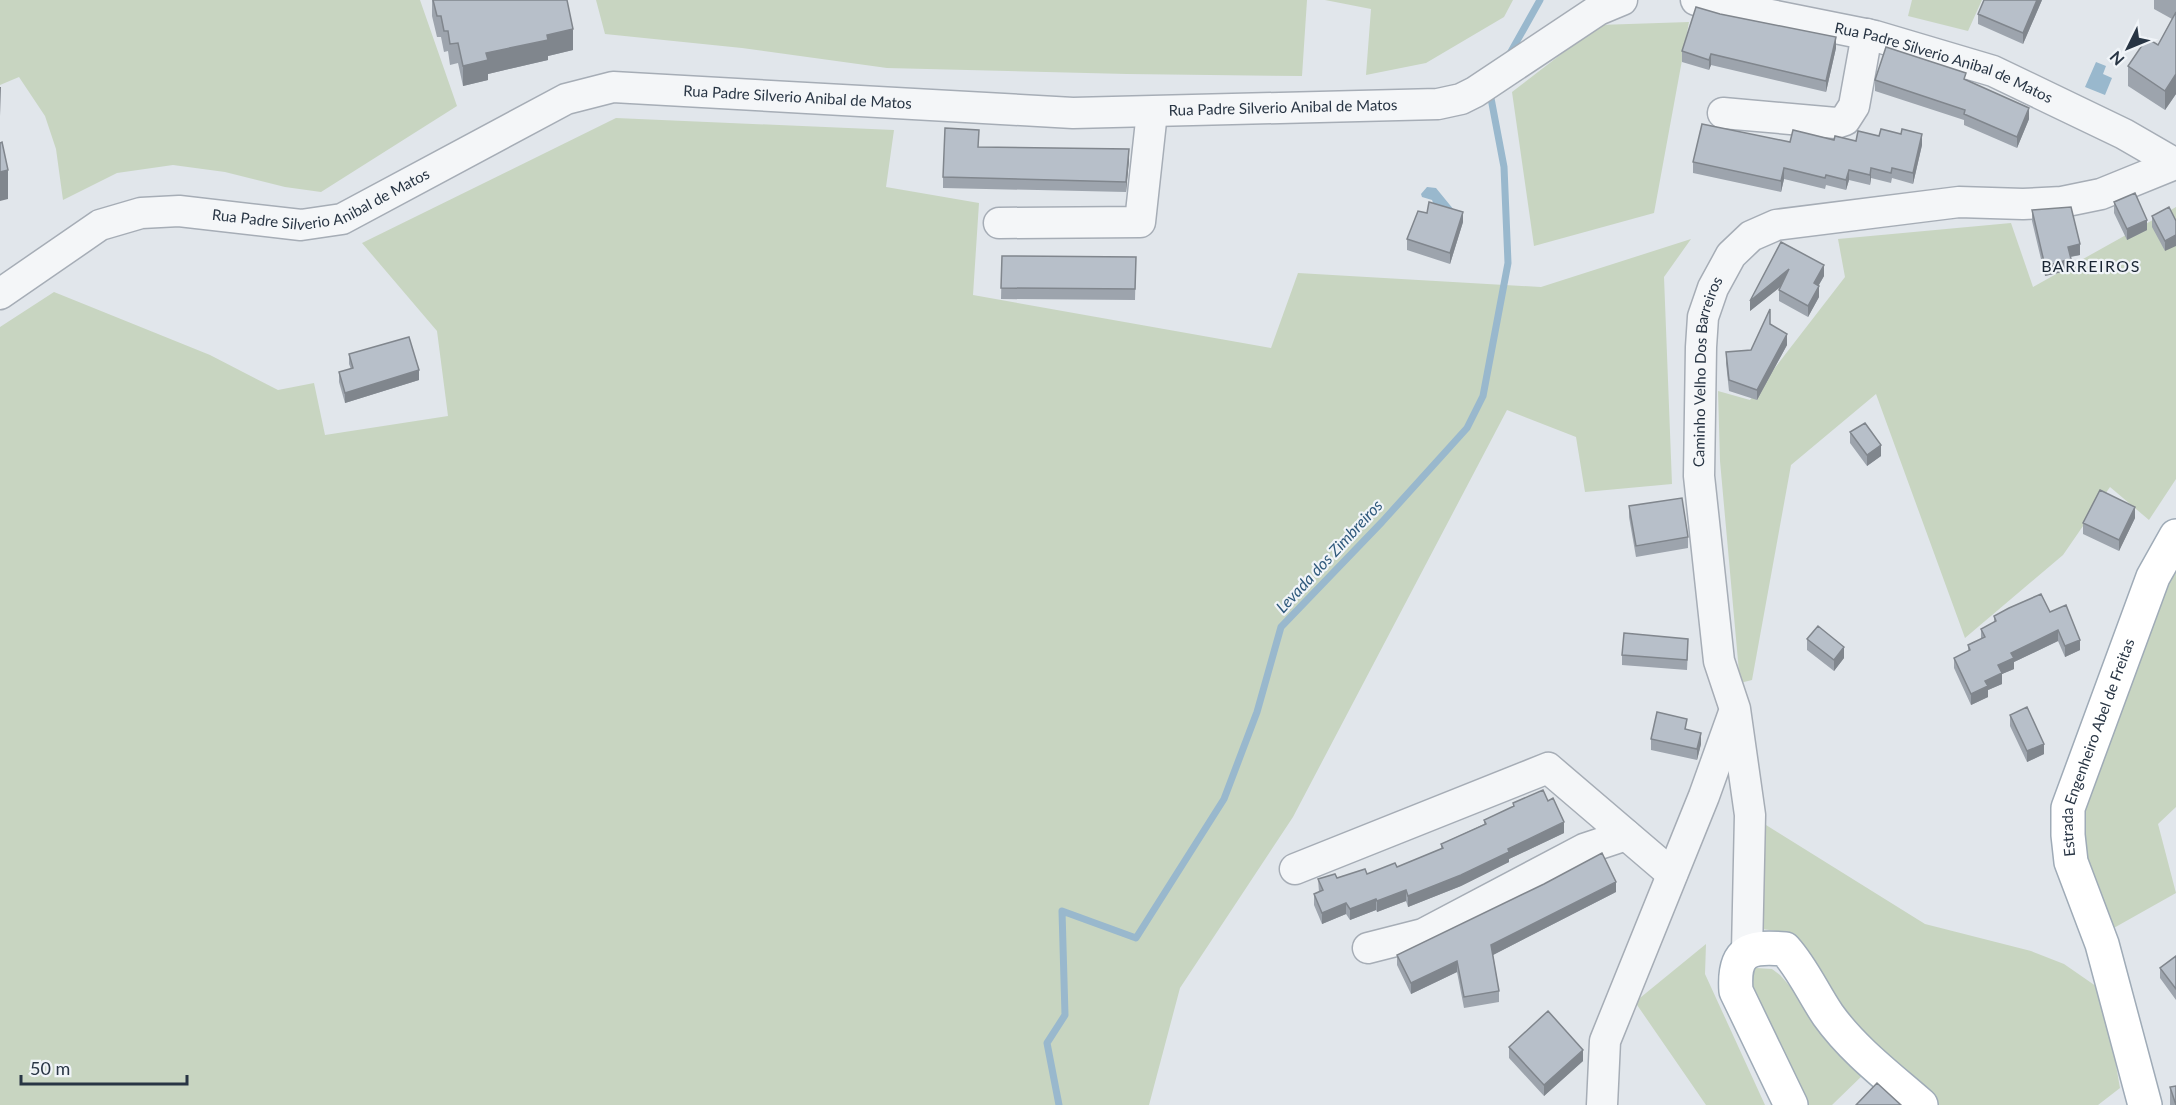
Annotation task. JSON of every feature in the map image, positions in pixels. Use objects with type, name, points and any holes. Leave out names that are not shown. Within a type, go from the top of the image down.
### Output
[{"type":"main road","name":"Estrada Engenheiro Abel de Freitas","points":[[2145,1105],[2102,944],[2071,862],[2068,808],[2153,577],[2176,536]]},
{"type":"main road","points":[[1791,1105],[1736,991],[1735,973],[1747,951],[1758,948],[1785,949],[1799,964],[1828,1015],[1860,1051],[1921,1105]]},
{"type":"street","name":"Rua Padre Silverio Anibal de Matos","points":[[0,294],[100,225],[141,213],[179,211],[301,225],[342,219],[566,99],[612,87],[1073,113],[1438,104],[1461,99],[1475,92],[1599,10],[1622,0]]},
{"type":"street","name":"Rua Padre Silverio Anibal de Matos","points":[[1696,0],[1867,34],[1993,71],[2124,134],[2176,164]]},
{"type":"street","points":[[1723,113],[1836,123],[1845,120],[1854,106],[1867,34]]},
{"type":"street","points":[[999,223],[1140,222],[1152,112]]},
{"type":"street","name":"Caminho Velho Dos Barreiros","points":[[1747,951],[1750,815],[1735,709],[1719,661],[1699,477],[1703,317],[1713,288],[1731,255],[1751,236],[1776,225],[1959,202],[2023,204],[2062,202],[2101,194],[2176,164]]},
{"type":"street","points":[[1602,1105],[1605,1041],[1704,796],[1735,709]]},
{"type":"street","points":[[1294,869],[1548,768],[1672,874]]},
{"type":"street","points":[[1368,948],[1423,934],[1584,849],[1626,835]]},
{"type":"green space","points":[[0,0],[420,0],[457,106],[321,192],[285,187],[225,172],[173,165],[117,173],[63,200],[56,149],[45,116],[19,77],[0,85]]},
{"type":"green space","points":[[596,0],[1307,0],[1302,76],[887,68],[742,48],[605,34]]},
{"type":"green space","points":[[1325,0],[1513,0],[1504,17],[1426,63],[1366,75],[1371,9]]},
{"type":"green space","points":[[1912,0],[1982,0],[1968,31],[1908,16]]},
{"type":"green space","points":[[1689,22],[1654,213],[1534,246],[1512,92],[1599,25]]},
{"type":"green space","points":[[616,118],[894,130],[886,187],[979,203],[973,295],[1271,348],[1298,273],[1541,287],[1691,239],[1664,277],[1672,484],[1585,492],[1576,437],[1507,410],[1293,817],[1180,988],[1149,1105],[0,1105],[0,327],[54,292],[210,355],[278,390],[314,383],[325,435],[448,416],[437,331],[362,243]]},
{"type":"green space","points":[[2176,207],[2176,479],[2149,520],[2110,487],[2063,555],[1965,638],[1876,394],[1791,465],[1752,680],[1740,683],[1720,461],[1718,391],[1750,400],[1845,277],[1838,239],[2011,223],[2033,287]]},
{"type":"green space","points":[[2176,552],[2176,807],[2158,824],[2176,893],[2112,929],[2076,835],[2113,711]]},
{"type":"green space","points":[[1750,815],[1925,924],[2031,951],[2064,964],[2103,991],[2120,1088],[2098,1105],[1936,1105],[1853,1026],[1803,949],[1784,932],[1748,927]]},
{"type":"green space","points":[[1706,944],[1705,974],[1765,1105],[1706,1105],[1635,1002]]},
{"type":"green space","points":[[1756,968],[1772,969],[1780,975],[1866,1072],[1832,1105],[1805,1105],[1750,983],[1750,972]]},
{"type":"water","points":[[2096,62],[2106,66],[2103,74],[2112,78],[2105,95],[2085,87]]},
{"type":"water","points":[[1427,187],[1436,188],[1454,210],[1435,208],[1432,200],[1422,197],[1421,194]]},
{"type":"building","points":[[433,0],[567,0],[573,29],[547,35],[548,40],[486,53],[488,60],[463,66],[458,43],[450,44],[448,31],[444,31],[441,16],[437,16]]},
{"type":"building","points":[[1984,0],[2037,0],[2023,33],[1978,14]]},
{"type":"building","points":[[1696,7],[1720,14],[1836,37],[1826,81],[1711,54],[1709,60],[1682,51]]},
{"type":"building","points":[[2176,12],[2176,74],[2165,91],[2128,66],[2147,38],[2158,45]]},
{"type":"building","points":[[1886,47],[1966,73],[1964,79],[2029,108],[2017,137],[1964,114],[1965,110],[1875,80]]},
{"type":"building","points":[[1702,124],[1790,142],[1793,130],[1834,140],[1835,136],[1856,141],[1858,131],[1879,136],[1881,129],[1901,134],[1902,129],[1922,134],[1913,173],[1892,168],[1891,173],[1871,168],[1870,175],[1849,170],[1846,180],[1826,175],[1825,178],[1784,168],[1781,181],[1693,162]]},
{"type":"building","points":[[945,128],[979,130],[978,147],[1129,149],[1126,182],[943,177]]},
{"type":"building","points":[[2,142],[8,170],[0,172],[0,143]]},
{"type":"building","points":[[2135,193],[2147,220],[2127,229],[2114,202]]},
{"type":"building","points":[[1429,202],[1463,212],[1450,253],[1407,239],[1418,211],[1427,213]]},
{"type":"building","points":[[2071,207],[2080,244],[2068,247],[2071,259],[2045,266],[2032,210]]},
{"type":"building","points":[[2169,207],[2176,221],[2176,235],[2165,241],[2152,216]]},
{"type":"building","points":[[1781,242],[1824,265],[1814,283],[1819,286],[1808,306],[1779,290],[1789,269],[1750,301]]},
{"type":"building","points":[[1002,256],[1136,257],[1135,289],[1001,288]]},
{"type":"building","points":[[1770,309],[1770,324],[1787,334],[1757,390],[1729,380],[1726,352],[1751,350]]},
{"type":"building","points":[[409,337],[419,370],[345,393],[339,372],[353,368],[349,354]]},
{"type":"building","points":[[1865,423],[1881,445],[1867,455],[1850,432]]},
{"type":"building","points":[[2100,490],[2135,507],[2119,540],[2083,523]]},
{"type":"building","points":[[1682,498],[1688,537],[1636,546],[1629,506]]},
{"type":"building","points":[[2041,594],[2050,612],[2066,605],[2080,640],[2065,646],[2058,630],[2011,653],[2014,658],[1998,665],[2002,673],[1985,681],[1988,686],[1971,694],[1954,658],[1970,650],[1968,645],[1985,637],[1981,629],[1996,621],[1994,616]]},
{"type":"building","points":[[1818,626],[1844,647],[1834,660],[1807,639]]},
{"type":"building","points":[[1624,633],[1688,639],[1687,660],[1622,655]]},
{"type":"building","points":[[2027,707],[2044,744],[2027,751],[2010,715]]},
{"type":"building","points":[[1657,712],[1687,719],[1685,729],[1701,733],[1697,749],[1651,739]]},
{"type":"building","points":[[1543,790],[1548,801],[1553,798],[1564,822],[1461,875],[1408,896],[1406,890],[1350,909],[1346,903],[1322,913],[1314,894],[1323,890],[1318,879],[1335,874],[1337,878],[1365,869],[1367,874],[1395,863],[1397,867],[1443,848],[1441,844],[1486,824],[1484,820],[1514,806],[1513,803]]},
{"type":"building","points":[[1602,853],[1616,882],[1491,945],[1499,991],[1464,997],[1457,961],[1411,983],[1397,955],[1544,884]]},
{"type":"building","points":[[2176,956],[2176,989],[2160,968]]},
{"type":"building","points":[[1548,1011],[1583,1050],[1544,1085],[1509,1047]]},
{"type":"building","points":[[1877,1083],[1901,1105],[1856,1105]]},
{"type":"building","points":[[2176,1086],[2176,1105],[2170,1087]]},
{"type":"waterway","name":"Levada dos Zimbreiros","points":[[1508,57],[1540,0]]},
{"type":"waterway","name":"Levada dos Zimbreiros","points":[[1059,1105],[1047,1043],[1065,1015],[1062,911],[1136,938],[1224,799],[1257,712],[1281,627],[1382,522],[1467,428],[1483,396],[1508,263],[1504,167],[1490,93]]},
{"type":"district","name":"BARREIROS","points":[[2091,266]]}]
